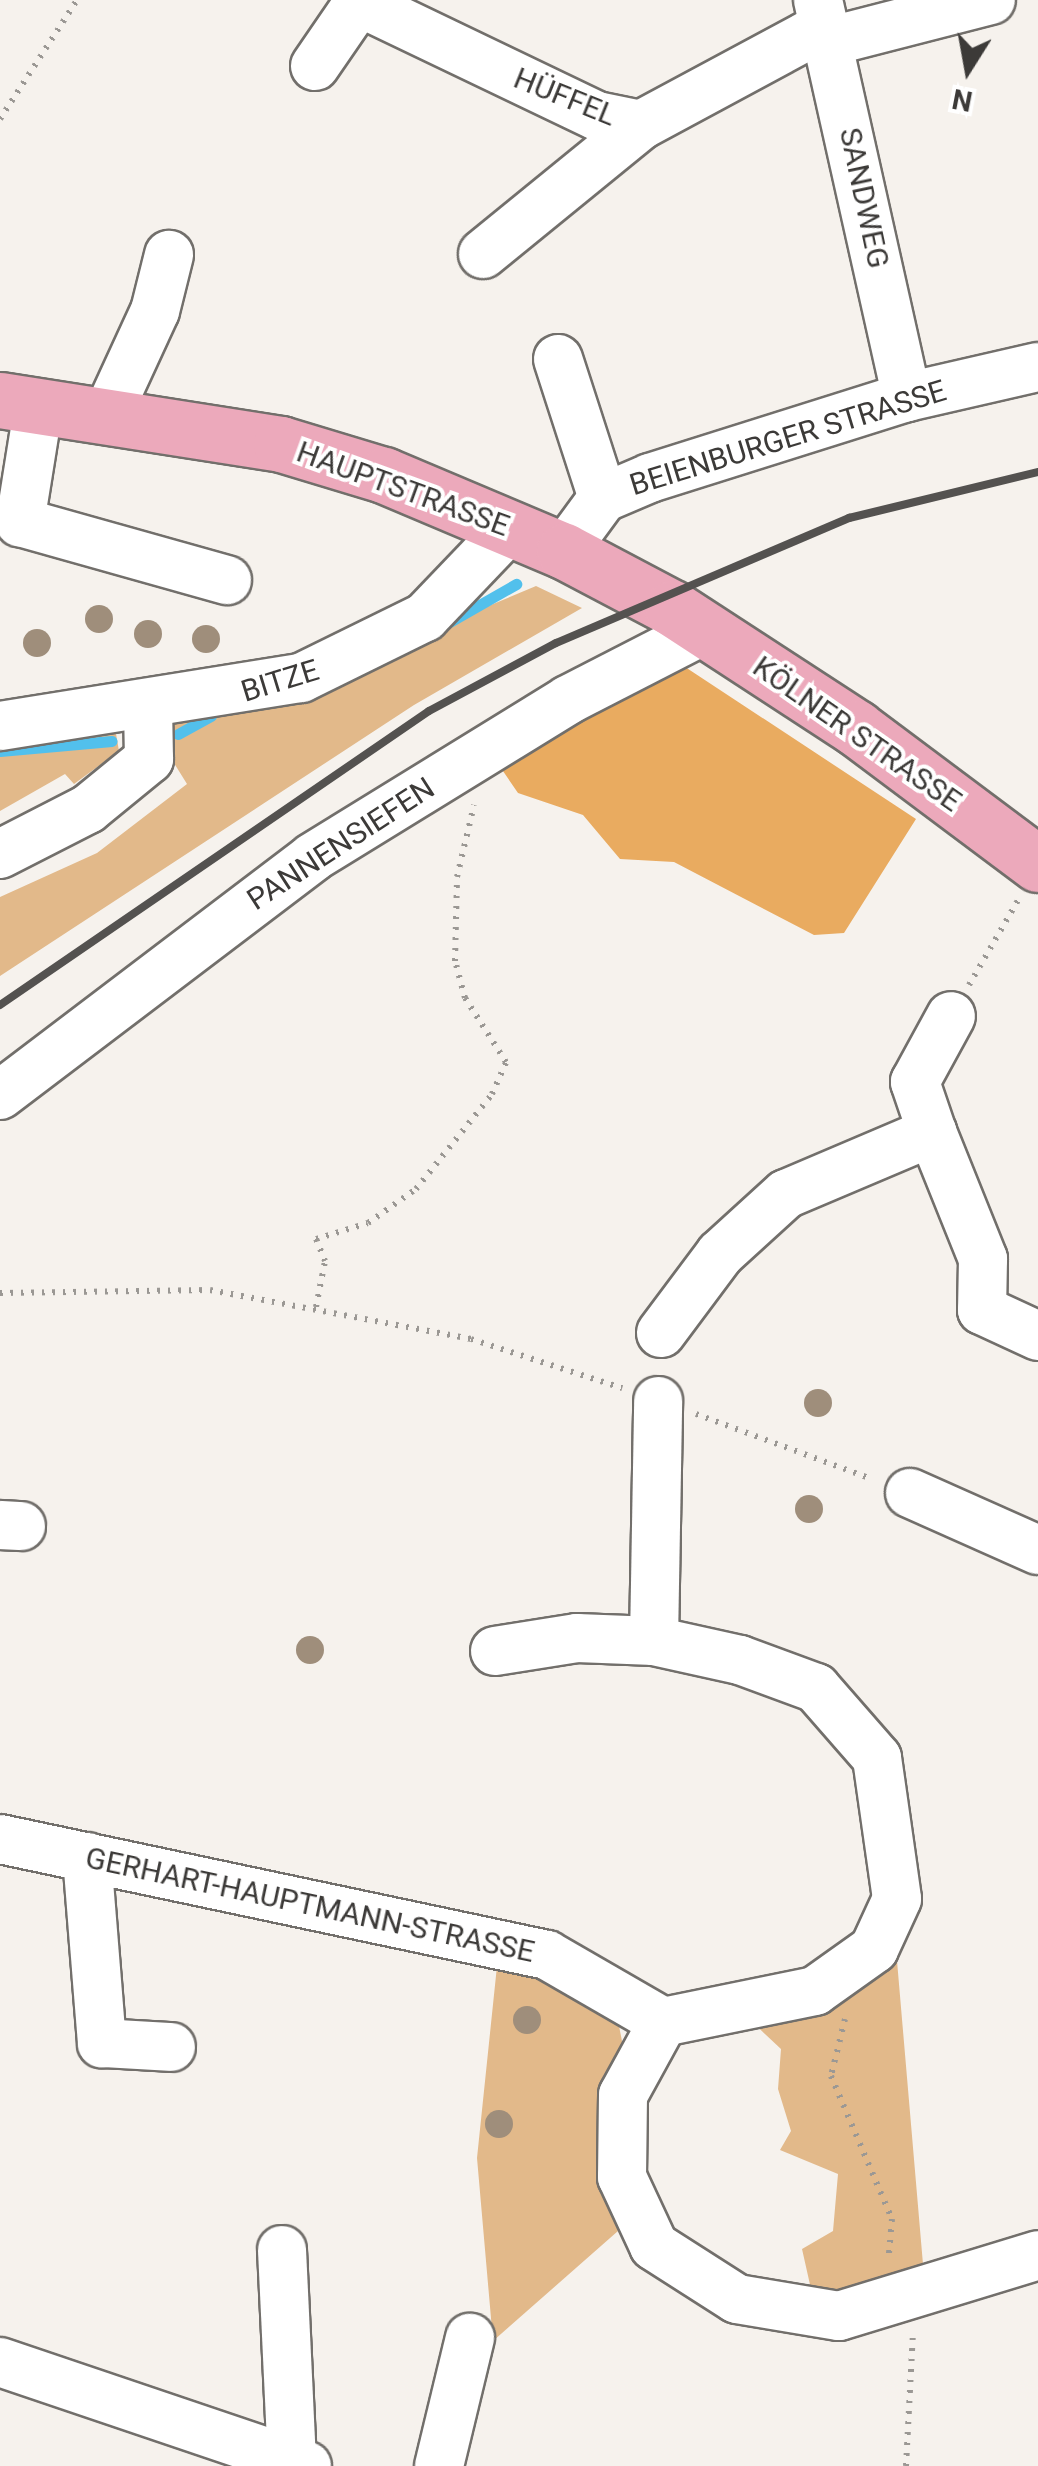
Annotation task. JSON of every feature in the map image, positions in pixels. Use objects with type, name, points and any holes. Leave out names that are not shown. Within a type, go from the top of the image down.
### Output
[{"type":"main road","name":"HAUPTSTRASSE","points":[[20,402],[108,412],[281,444],[511,528],[564,551],[689,618]]},
{"type":"main road","name":"KÖLNER STRASSE","points":[[689,618],[1038,864]]},
{"type":"street","name":"HÜFFEL","points":[[357,1],[597,116],[640,126],[825,22],[991,0]]},
{"type":"street","points":[[315,66],[357,1]]},
{"type":"street","name":"SANDWEG","points":[[825,22],[906,397]]},
{"type":"street","points":[[484,254],[640,126]]},
{"type":"street","points":[[108,412],[154,311],[169,254]]},
{"type":"street","points":[[558,359],[603,498]]},
{"type":"street","name":"BEIENBURGER STRASSE","points":[[564,551],[603,498],[906,397],[1038,367]]},
{"type":"street","points":[[20,402],[20,522],[227,580]]},
{"type":"street","name":"BITZE","points":[[0,726],[148,709],[301,678],[368,650],[425,618],[511,528]]},
{"type":"street","name":"PANNENSIEFEN","points":[[0,1095],[313,857],[489,751],[689,618]]},
{"type":"street","points":[[0,854],[88,809],[149,758],[148,709]]},
{"type":"street","points":[[951,1016],[914,1082],[983,1258],[982,1310],[1038,1336]]},
{"type":"street","points":[[662,1333],[720,1254],[786,1194],[932,1132]]},
{"type":"street","points":[[654,1641],[658,1401]]},
{"type":"street","points":[[910,1493],[1038,1550]]},
{"type":"street","points":[[495,1651],[576,1638],[654,1641],[788,1673],[840,1706],[877,1758],[897,1899],[874,1948],[842,1978],[663,2022],[623,2095],[618,2130],[622,2177],[654,2246],[737,2299],[790,2313],[839,2316],[904,2283],[1038,2255]]},
{"type":"street","name":"GERHART-HAUPTMANN-STRASSE","points":[[0,1839],[547,1955],[663,2022]]},
{"type":"street","points":[[87,1857],[102,2044],[171,2048]]},
{"type":"street","points":[[0,2362],[300,2464],[282,2250]]},
{"type":"street","points":[[440,2466],[470,2338]]},
{"type":"path","points":[[0,119],[77,0]]},
{"type":"path","points":[[316,1308],[325,1262],[316,1239],[368,1223],[416,1189],[492,1094],[506,1062],[466,998],[456,961],[457,876],[489,751]]},
{"type":"path","points":[[951,1016],[1038,864]]},
{"type":"path","points":[[0,1293],[124,1286],[316,1308],[471,1340],[658,1401],[910,1493]]},
{"type":"path","points":[[842,1978],[845,2028],[832,2076],[892,2219],[904,2283],[906,2466]]},
{"type":"shaded area","points":[[536,586],[582,608],[414,705],[0,976],[0,897],[97,853],[187,784],[164,747],[162,721],[387,655],[469,606],[474,612]]},
{"type":"shaded area","points":[[673,659],[916,819],[844,933],[814,935],[674,862],[620,859],[583,815],[518,793],[494,758]]},
{"type":"shaded area","points":[[115,728],[119,751],[74,784],[65,774],[0,811],[0,743]]},
{"type":"shaded area","points":[[896,1949],[924,2276],[813,2298],[802,2249],[833,2231],[838,2174],[780,2150],[791,2131],[778,2089],[781,2049],[750,2020]]},
{"type":"shaded area","points":[[497,1966],[557,1983],[617,2016],[624,2051],[598,2122],[605,2198],[618,2231],[493,2341],[477,2158]]},
{"type":"waterway","points":[[446,624],[516,584]]},
{"type":"waterway","points":[[178,734],[211,716]]},
{"type":"waterway","points":[[0,751],[112,741]]},
{"type":"railway","points":[[0,1005],[429,711],[556,643],[849,518],[1038,472]]}]
